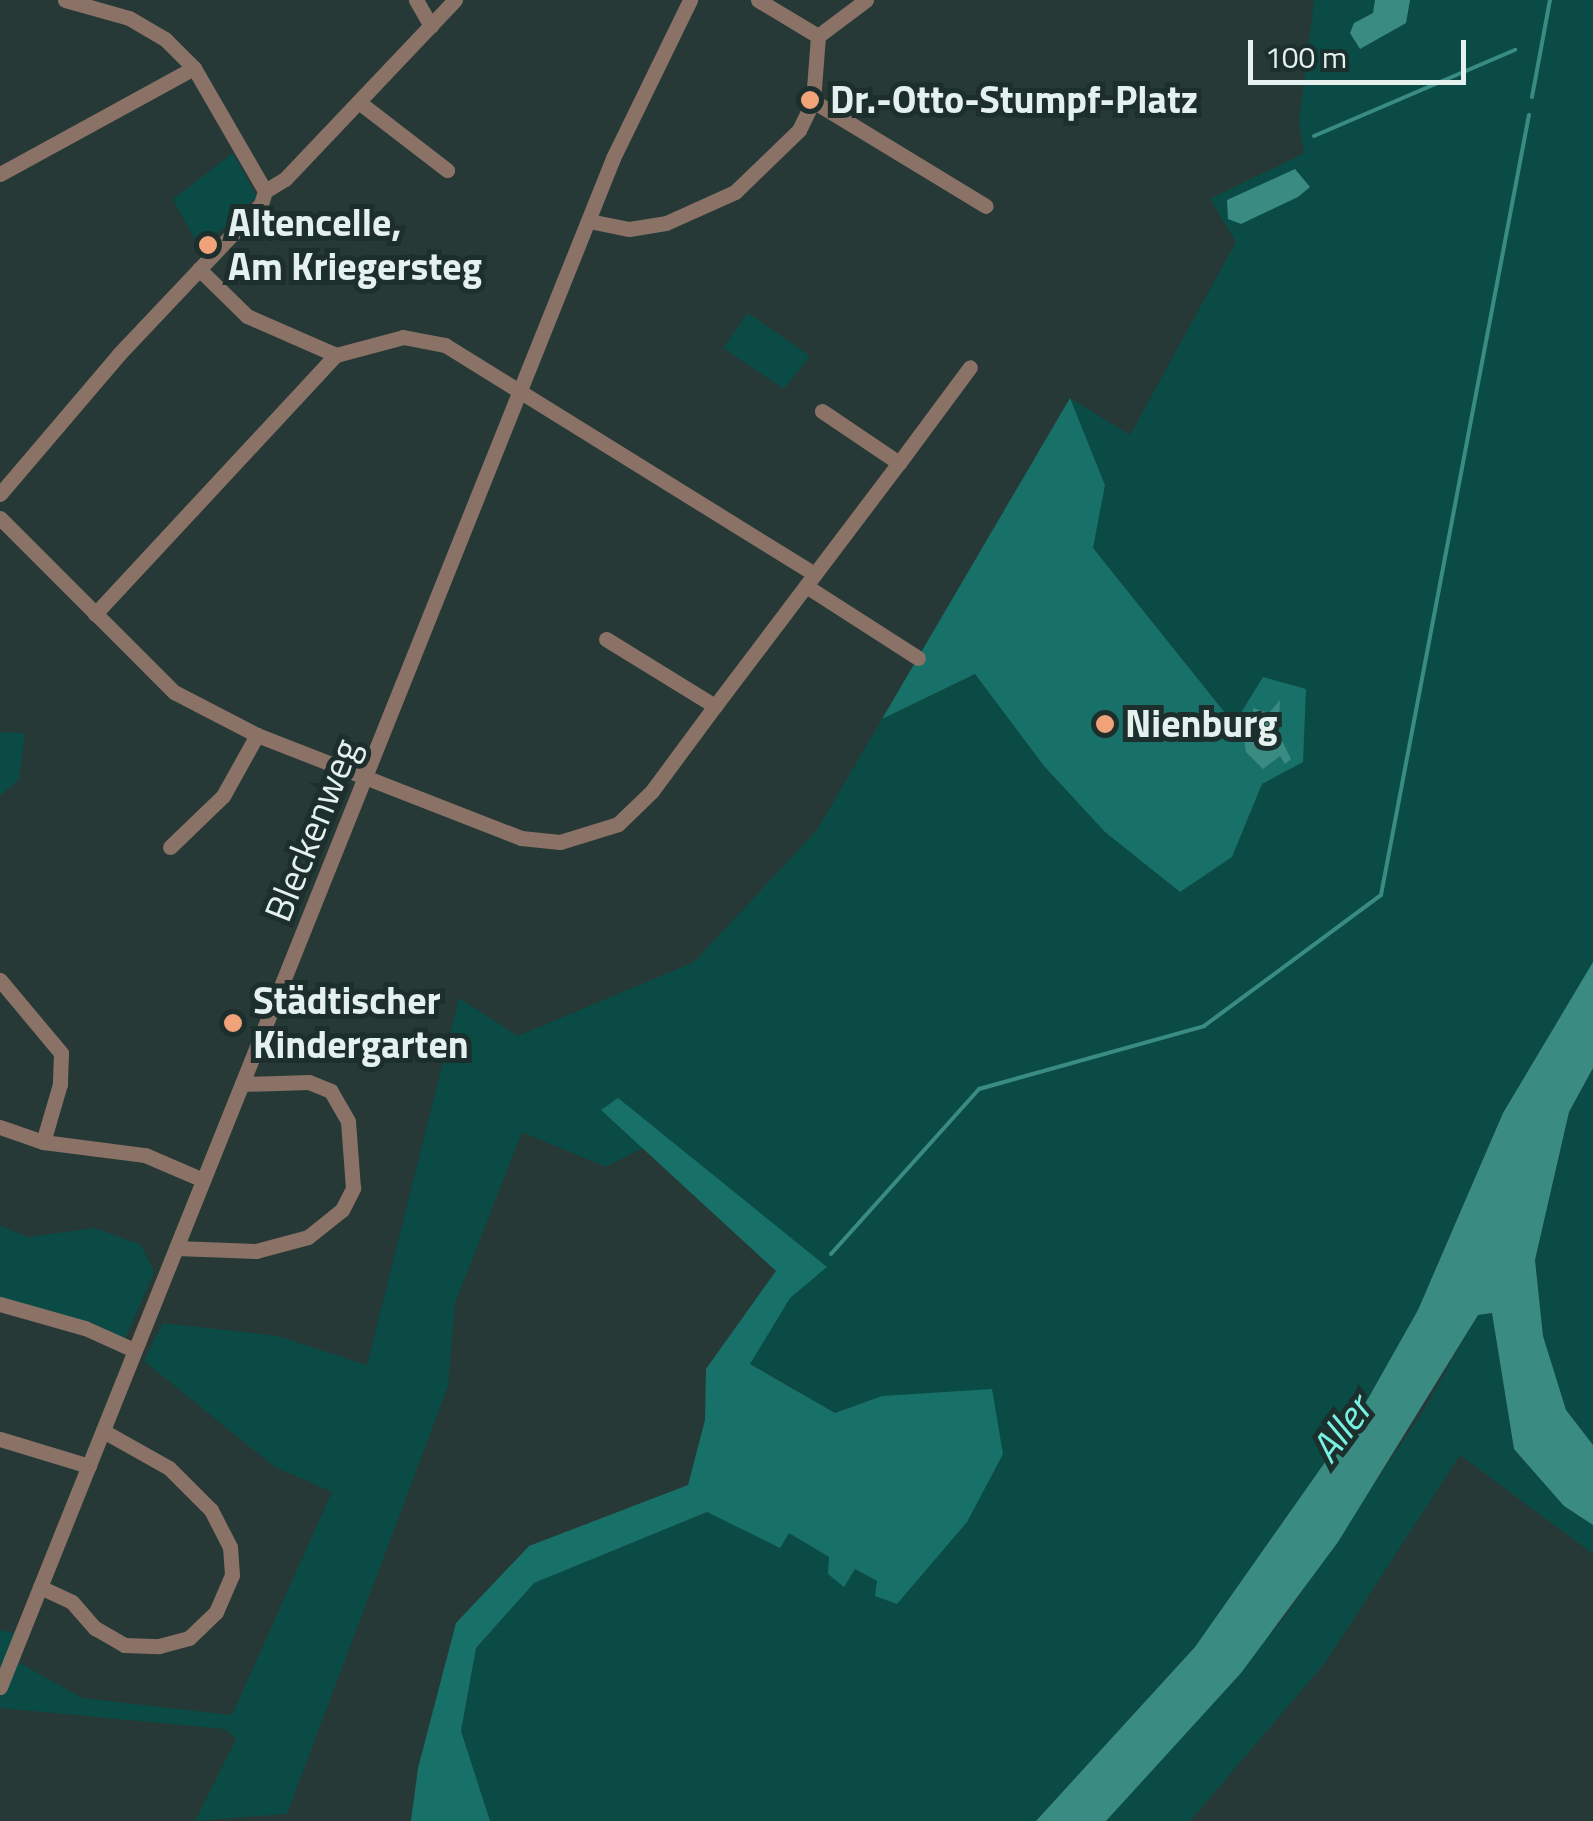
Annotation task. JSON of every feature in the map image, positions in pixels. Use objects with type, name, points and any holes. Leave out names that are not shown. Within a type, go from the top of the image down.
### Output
[{"type":"street","points":[[65,0],[130,18],[165,39],[194,68],[265,191]]},
{"type":"street","points":[[416,0],[431,26]]},
{"type":"street","points":[[0,494],[260,204],[265,191],[285,180],[456,0]]},
{"type":"street","name":"Bleckenweg","points":[[0,1687],[370,776],[640,94],[690,0]]},
{"type":"street","points":[[758,0],[818,36]]},
{"type":"street","points":[[589,221],[629,229],[666,223],[735,192],[782,152],[812,102],[818,36],[866,0]]},
{"type":"street","points":[[0,174],[194,68]]},
{"type":"street","points":[[360,102],[447,170]]},
{"type":"street","points":[[812,102],[986,206]]},
{"type":"street","points":[[199,269],[246,316],[336,355]]},
{"type":"street","points":[[95,614],[336,355],[403,337],[445,344],[521,390],[811,580],[918,658]]},
{"type":"street","points":[[0,518],[174,692],[257,736],[370,776],[504,833],[560,842],[618,824],[652,791],[970,367]]},
{"type":"street","points":[[822,411],[900,463]]},
{"type":"street","points":[[606,640],[714,706]]},
{"type":"street","points":[[170,847],[223,796],[257,736]]},
{"type":"street","points":[[0,980],[62,1053],[60,1084],[43,1142]]},
{"type":"street","points":[[176,1248],[256,1251],[308,1237],[342,1210],[352,1188],[348,1121],[331,1092],[310,1082],[242,1084]]},
{"type":"street","points":[[0,1127],[43,1142],[145,1155],[203,1180]]},
{"type":"street","points":[[0,1304],[85,1328],[134,1350]]},
{"type":"street","points":[[40,1587],[72,1602],[95,1628],[124,1645],[159,1646],[188,1638],[216,1612],[232,1575],[230,1547],[211,1510],[168,1468],[105,1432]]},
{"type":"street","points":[[0,1440],[89,1466]]},
{"type":"shaded area","points":[[1314,0],[1593,0],[1593,962],[1503,1113],[1418,1310],[1361,1411],[1195,1647],[1036,1821],[490,1821],[461,1731],[476,1648],[534,1583],[707,1512],[780,1548],[788,1532],[829,1557],[843,1587],[854,1569],[877,1581],[897,1604],[882,1396],[835,1413],[749,1363],[790,1297],[826,1267],[601,1110],[643,1148],[606,1167],[522,1132],[455,1303],[448,1386],[287,1814],[195,1821],[236,1739],[225,1729],[0,1708],[0,1630],[21,1634],[11,1658],[82,1698],[232,1715],[332,1492],[275,1467],[144,1361],[163,1323],[278,1336],[367,1365],[459,998],[518,1036],[694,962],[817,830],[882,719],[975,674],[1044,766],[1105,832],[1180,892],[1232,857],[1262,784],[1303,762],[1263,677],[1235,725],[1092,547],[1105,485],[1070,398],[1130,435],[1236,242],[1210,199],[1304,153],[1299,124]]},
{"type":"shaded area","points":[[1375,0],[1410,0],[1406,23],[1360,49],[1350,33],[1354,23],[1373,13]]},
{"type":"shaded area","points":[[233,153],[257,197],[200,249],[173,199]]},
{"type":"shaded area","points":[[1295,169],[1310,187],[1298,197],[1241,224],[1228,219],[1227,200]]},
{"type":"shaded area","points":[[748,313],[810,356],[784,389],[723,348]]},
{"type":"shaded area","points":[[1070,398],[1105,485],[1093,548],[1234,724],[1263,677],[1306,689],[1303,762],[1262,784],[1232,857],[1180,892],[1105,832],[1044,766],[975,674],[882,719]]},
{"type":"shaded area","points":[[1280,700],[1278,733],[1291,759],[1285,764],[1280,756],[1263,769],[1246,752],[1242,727],[1256,731],[1253,708],[1269,713]]},
{"type":"shaded area","points":[[0,732],[25,733],[19,779],[0,796]]},
{"type":"shaded area","points":[[1593,962],[1593,1068],[1569,1112],[1535,1260],[1543,1336],[1566,1410],[1593,1445],[1593,1525],[1564,1506],[1514,1449],[1492,1313],[1478,1315],[1338,1542],[1241,1673],[1106,1821],[1036,1821],[1195,1647],[1361,1411],[1418,1310],[1503,1113]]},
{"type":"shaded area","points":[[1593,1068],[1593,1445],[1566,1410],[1543,1336],[1535,1260],[1569,1112]]},
{"type":"shaded area","points":[[618,1098],[827,1267],[790,1298],[750,1364],[835,1413],[882,1396],[992,1389],[1003,1454],[967,1522],[897,1604],[875,1596],[877,1581],[855,1569],[844,1587],[828,1574],[829,1557],[789,1533],[780,1548],[707,1512],[534,1583],[476,1648],[461,1731],[490,1821],[411,1821],[418,1768],[456,1623],[529,1546],[688,1485],[705,1420],[706,1369],[776,1271],[601,1110]]},
{"type":"shaded area","points":[[0,1226],[28,1237],[95,1228],[141,1245],[154,1272],[125,1339],[0,1303]]},
{"type":"shaded area","points":[[1492,1313],[1514,1449],[1564,1506],[1593,1525],[1593,1554],[1460,1455],[1325,1663],[1190,1821],[1106,1821],[1284,1618],[1424,1410],[1477,1315]]},
{"type":"waterway","points":[[1532,97],[1550,0]]},
{"type":"waterway","points":[[1314,136],[1515,50]]},
{"type":"waterway","points":[[831,1254],[979,1089],[1204,1026],[1381,895],[1529,115]]},
{"type":"place","name":"Dr.-Otto-Stumpf-Platz","points":[[810,100]]},
{"type":"place","name":"Altencelle, Am Kriegersteg","points":[[208,245]]},
{"type":"place","name":"Nienburg","points":[[1105,724]]},
{"type":"place","name":"Städtischer Kindergarten","points":[[233,1023]]},
{"type":"water label","name":"Aller","points":[[1341,1429]]}]
